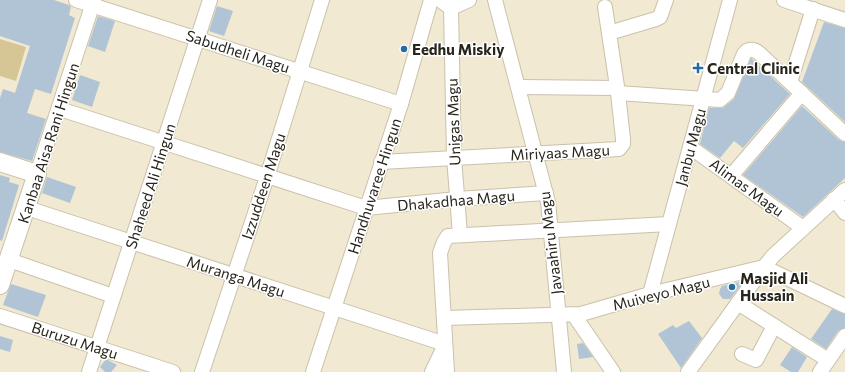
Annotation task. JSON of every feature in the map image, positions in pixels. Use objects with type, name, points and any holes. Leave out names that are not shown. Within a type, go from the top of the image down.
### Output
[{"type":"main road","points":[[0,162],[37,174]]},
{"type":"main road","name":"Kanbaa Aisa Rani Hingun","points":[[0,285],[37,174]]},
{"type":"street","name":"Sabudheli Magu","points":[[76,0],[93,3],[401,104]]},
{"type":"street","name":"Shaheed Ali Hingun","points":[[89,372],[210,0]]},
{"type":"street","name":"Izzuddeen Magu","points":[[202,372],[267,176],[322,0]]},
{"type":"street","name":"Handhuvaree Hingun","points":[[314,372],[401,104],[431,0]]},
{"type":"street","points":[[445,4],[469,0]]},
{"type":"street","name":"Javaahiru Magu","points":[[495,0],[546,193],[551,230],[564,372]]},
{"type":"street","points":[[609,33],[656,20],[660,17],[666,0]]},
{"type":"street","name":"Janbu Magu","points":[[650,294],[730,0]]},
{"type":"street","points":[[784,0],[843,16]]},
{"type":"street","points":[[790,0],[843,16]]},
{"type":"street","name":"Kanbaa Aisa Rani Hingun","points":[[37,174],[60,109],[93,3]]},
{"type":"street","name":"Unigas Magu","points":[[445,4],[460,235]]},
{"type":"street","name":"Miriyaas Magu","points":[[381,162],[619,149],[623,144],[605,7]]},
{"type":"street","points":[[790,82],[813,9]]},
{"type":"street","points":[[519,87],[617,90],[720,100],[728,93],[744,54],[750,50],[760,54],[845,134]]},
{"type":"street","points":[[731,176],[802,93]]},
{"type":"street","points":[[60,109],[366,208]]},
{"type":"street","name":"Alimas Magu","points":[[690,146],[804,228]]},
{"type":"street","points":[[688,372],[764,267],[845,190]]},
{"type":"street","name":"Dhakadhaa Magu","points":[[366,208],[457,199],[546,193]]},
{"type":"street","points":[[834,199],[845,213]]},
{"type":"street","name":"Muranga Magu","points":[[26,208],[445,344]]},
{"type":"street","points":[[447,372],[440,253],[448,236],[669,224]]},
{"type":"street","points":[[9,260],[113,296]]},
{"type":"street","points":[[764,267],[845,306]]},
{"type":"street","name":"Muiveyo Magu","points":[[445,318],[558,316],[581,314],[650,294],[764,267]]},
{"type":"street","points":[[738,303],[828,360]]},
{"type":"street","points":[[574,314],[613,372]]},
{"type":"street","name":"Buruzu Magu","points":[[0,316],[173,372]]},
{"type":"street","points":[[742,354],[756,360],[774,326]]},
{"type":"street","points":[[820,372],[845,336]]},
{"type":"street","points":[[432,372],[445,344]]},
{"type":"shaded area","points":[[0,39],[26,47],[16,81],[0,76]]},
{"type":"building","points":[[0,0],[54,0],[69,5],[71,7],[69,15],[75,18],[51,94],[35,89],[27,113],[46,119],[32,161],[0,152],[0,98],[3,89],[15,93],[30,46],[0,36]]},
{"type":"building","points":[[217,6],[233,11],[224,36],[209,31]]},
{"type":"building","points":[[98,16],[115,21],[105,52],[88,46]]},
{"type":"building","points":[[824,22],[845,28],[845,122],[802,82]]},
{"type":"building","points":[[751,58],[790,94],[743,148],[734,141],[720,158],[700,144],[709,108],[723,108],[734,99]]},
{"type":"building","points":[[80,75],[100,82],[92,107],[72,100]]},
{"type":"building","points":[[802,106],[839,140],[845,142],[845,178],[803,217],[743,175]]},
{"type":"building","points":[[0,175],[10,178],[9,182],[19,185],[2,241],[0,240]]},
{"type":"building","points":[[47,177],[76,187],[70,203],[42,193]]},
{"type":"building","name":"Masjid Ali Hussain","points":[[744,281],[730,299],[723,299],[719,294],[722,286]]},
{"type":"building","points":[[11,284],[46,295],[38,317],[3,305]]},
{"type":"building","points":[[832,309],[845,314],[845,328],[838,331],[826,349],[811,339]]},
{"type":"building","points":[[689,321],[702,338],[681,368],[658,334],[673,325],[676,328]]},
{"type":"building","points":[[0,336],[13,340],[10,352],[0,349]]},
{"type":"building","points":[[583,343],[593,357],[579,359],[577,344]]},
{"type":"building","points":[[792,347],[807,357],[798,372],[791,372],[780,365]]},
{"type":"building","points":[[106,359],[117,365],[111,372],[105,372],[100,367]]},
{"type":"place","name":"Eedhu Miskiy","points":[[404,49]]},
{"type":"place","name":"Central Clinic","points":[[698,68]]},
{"type":"place","name":"Masjid Ali Hussain","points":[[732,287]]}]
